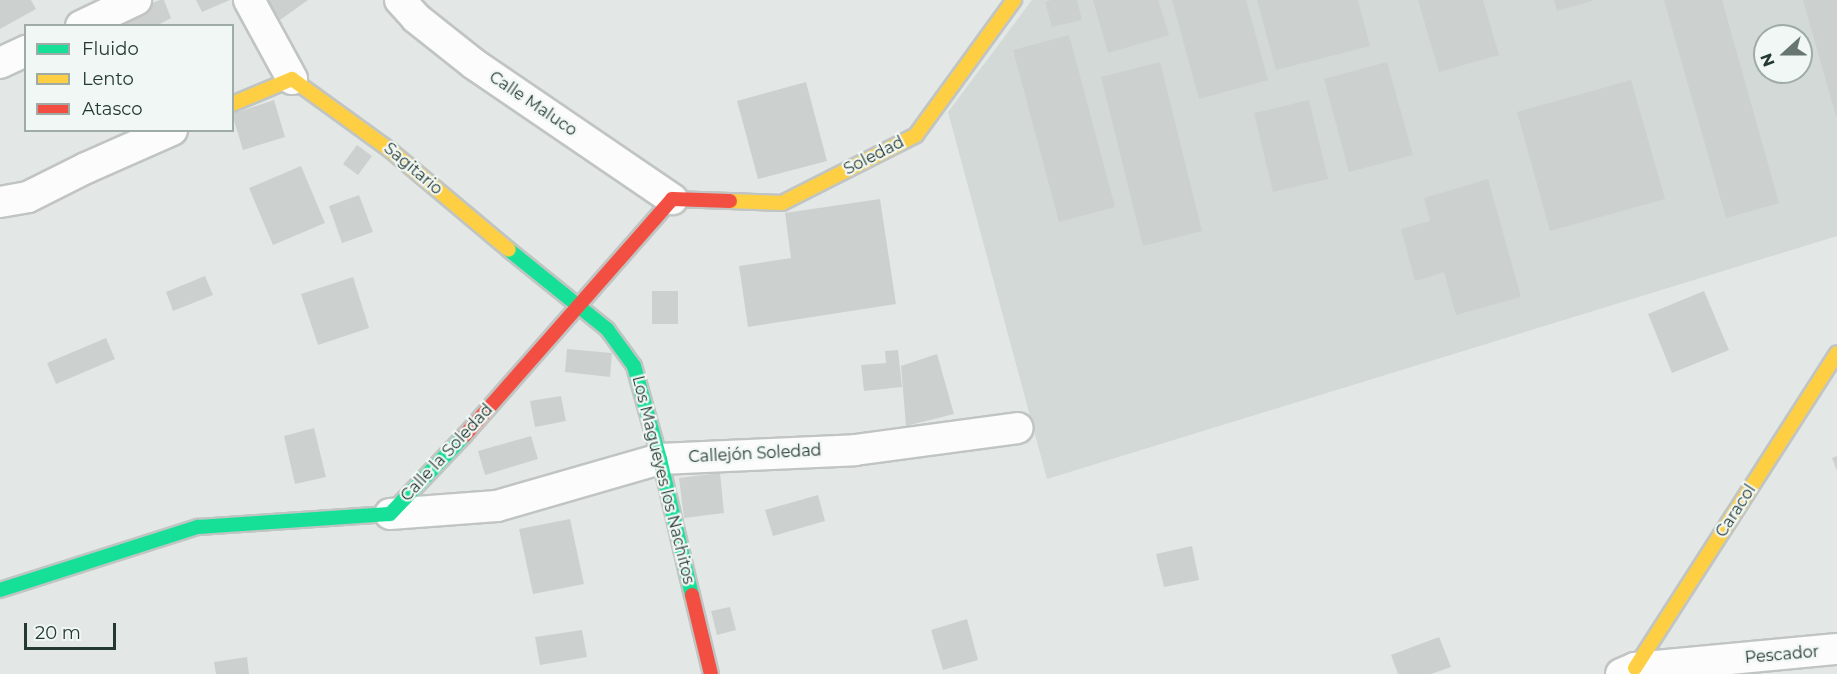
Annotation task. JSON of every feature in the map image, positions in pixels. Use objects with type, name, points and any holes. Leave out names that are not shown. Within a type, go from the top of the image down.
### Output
[{"type":"street","points":[[85,24],[136,0]]},
{"type":"street","points":[[234,103],[292,79],[249,0]]},
{"type":"street","name":"Calle Maluco","points":[[400,0],[416,18],[474,64],[672,199]]},
{"type":"street","name":"Soledad","points":[[672,199],[783,203],[916,135],[1014,0]]},
{"type":"street","points":[[0,63],[24,52]]},
{"type":"street","name":"Sagitario","points":[[292,79],[390,150],[578,308]]},
{"type":"street","points":[[0,202],[28,197],[167,132]]},
{"type":"street","name":"Calle la Soledad","points":[[0,590],[198,527],[390,514],[479,420],[672,199]]},
{"type":"street","name":"Los Magueyes los Nachitos","points":[[578,308],[607,329],[634,366],[660,459],[711,674]]},
{"type":"street","name":"Caracol","points":[[1628,671],[1837,353]]},
{"type":"street","name":"Callejón Soledad","points":[[390,514],[497,506],[660,459],[855,450],[1018,428]]},
{"type":"street","name":"Pescador","points":[[1628,671],[1837,649]]},
{"type":"shaded area","points":[[1032,0],[1837,0],[1837,236],[1047,479],[948,112]]},
{"type":"building","points":[[0,0],[31,0],[36,9],[0,29]]},
{"type":"building","points":[[164,0],[171,18],[160,24],[126,24],[122,14]]},
{"type":"building","points":[[196,0],[230,0],[202,12]]},
{"type":"building","points":[[267,0],[308,0],[280,20]]},
{"type":"building","points":[[1077,0],[1082,20],[1052,27],[1045,2]]},
{"type":"building","points":[[1093,0],[1158,0],[1169,35],[1108,53]]},
{"type":"building","points":[[1172,0],[1246,0],[1268,80],[1199,99]]},
{"type":"building","points":[[1257,0],[1358,0],[1370,46],[1276,70]]},
{"type":"building","points":[[1418,0],[1483,0],[1499,55],[1439,72]]},
{"type":"building","points":[[1554,0],[1592,0],[1592,1],[1557,11]]},
{"type":"building","points":[[1664,0],[1722,0],[1779,203],[1726,218]]},
{"type":"building","points":[[1803,0],[1837,0],[1837,116],[1813,35],[1813,24],[1810,24]]},
{"type":"building","points":[[1069,35],[1115,207],[1059,222],[1013,50]]},
{"type":"building","points":[[1160,62],[1202,231],[1143,246],[1101,77]]},
{"type":"building","points":[[1387,62],[1413,155],[1349,172],[1324,79]]},
{"type":"building","points":[[1631,80],[1665,199],[1550,231],[1517,112]]},
{"type":"building","points":[[806,82],[827,161],[758,179],[737,101]]},
{"type":"building","points":[[274,100],[285,137],[243,150],[234,113]]},
{"type":"building","points":[[1309,100],[1328,179],[1273,192],[1254,113]]},
{"type":"building","points":[[357,145],[372,156],[358,175],[343,164]]},
{"type":"building","points":[[301,166],[325,223],[273,245],[249,188]]},
{"type":"building","points":[[1488,179],[1521,297],[1456,315],[1444,272],[1415,281],[1401,229],[1430,221],[1424,198]]},
{"type":"building","points":[[359,195],[373,232],[342,243],[329,206]]},
{"type":"building","points":[[880,199],[896,304],[748,327],[739,266],[791,258],[785,213]]},
{"type":"building","points":[[205,276],[213,295],[173,311],[166,292]]},
{"type":"building","points":[[353,277],[369,328],[318,345],[301,294]]},
{"type":"building","points":[[652,291],[678,291],[678,324],[652,324]]},
{"type":"building","points":[[1704,291],[1729,350],[1672,373],[1648,314]]},
{"type":"building","points":[[106,338],[115,359],[56,384],[47,363]]},
{"type":"building","points":[[567,349],[612,353],[610,377],[565,372]]},
{"type":"building","points":[[898,350],[902,387],[864,391],[861,365],[886,363],[885,351]]},
{"type":"building","points":[[937,354],[954,414],[906,426],[901,366]]},
{"type":"building","points":[[561,396],[566,421],[535,427],[530,401]]},
{"type":"building","points":[[314,428],[326,477],[295,484],[284,436]]},
{"type":"building","points":[[531,436],[538,459],[485,475],[478,451]]},
{"type":"building","points":[[1837,456],[1837,471],[1832,458]]},
{"type":"building","points":[[720,473],[724,513],[684,518],[679,478]]},
{"type":"building","points":[[818,495],[825,521],[773,536],[765,510]]},
{"type":"building","points":[[570,519],[584,584],[533,594],[519,529]]},
{"type":"building","points":[[1192,546],[1199,580],[1164,587],[1156,554]]},
{"type":"building","points":[[730,607],[736,630],[717,635],[711,611]]},
{"type":"building","points":[[967,619],[978,660],[943,670],[931,630]]},
{"type":"building","points":[[582,630],[587,657],[540,665],[535,637]]},
{"type":"building","points":[[1439,637],[1451,667],[1431,674],[1398,674],[1391,655]]},
{"type":"building","points":[[247,657],[249,674],[216,674],[214,662]]},
{"type":"traffic: fast","points":[[509,250],[607,329],[634,366],[660,459],[692,595]]},
{"type":"traffic: fast","points":[[0,590],[198,527],[390,514],[464,436]]},
{"type":"traffic: slow","points":[[730,201],[782,203],[916,135],[1014,0]]},
{"type":"traffic: slow","points":[[234,103],[292,79],[390,150],[509,250]]},
{"type":"traffic: slow","points":[[1635,668],[1837,353]]},
{"type":"traffic: jam","points":[[464,436],[672,199],[730,201]]},
{"type":"traffic: jam","points":[[692,595],[711,674]]}]
